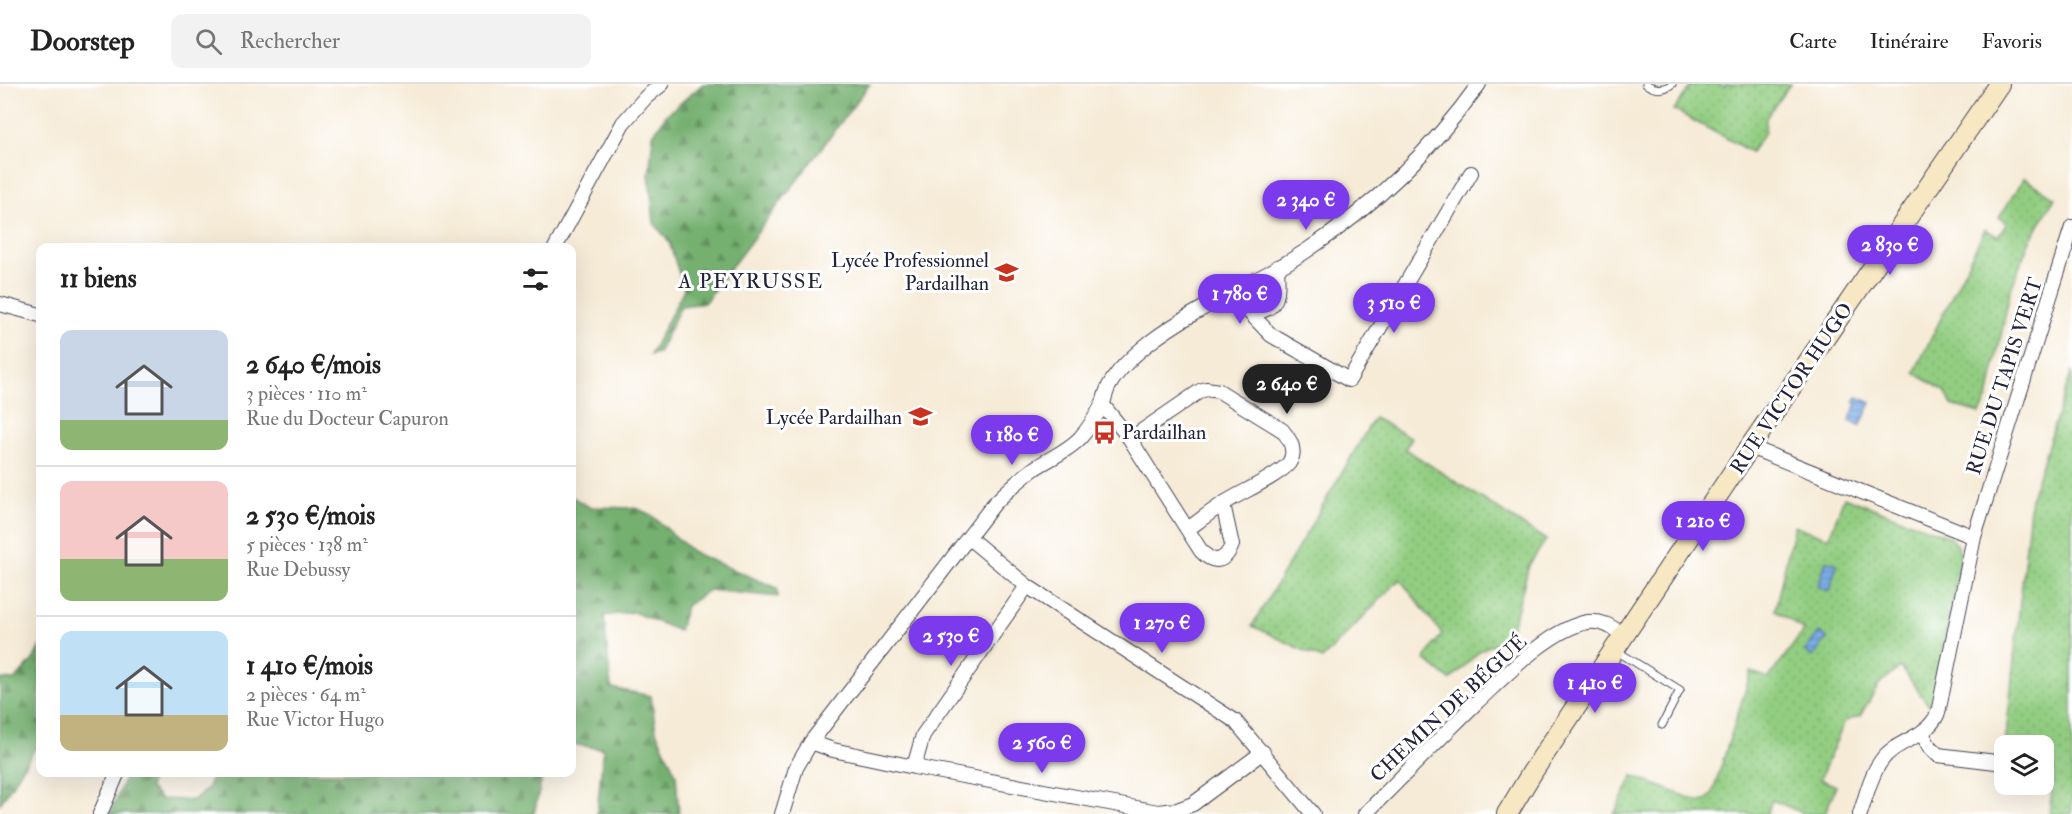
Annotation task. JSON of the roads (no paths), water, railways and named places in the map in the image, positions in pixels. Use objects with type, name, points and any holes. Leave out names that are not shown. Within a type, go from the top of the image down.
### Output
[{"type":"main road","name":"RUE VICTOR HUGO","points":[[1507,814],[1533,771],[1750,447],[1999,84]]},
{"type":"street","points":[[558,243],[623,123],[646,97],[662,84]]},
{"type":"street","points":[[782,814],[796,768],[811,742],[994,504],[1035,468],[1078,440],[1102,404],[1108,386],[1126,363],[1150,343],[1186,319],[1305,251],[1369,205],[1392,184],[1456,115],[1479,84]]},
{"type":"street","points":[[1235,293],[1271,335],[1348,380],[1471,173]]},
{"type":"street","name":"RUE DU TAPIS VERT","points":[[1922,733],[1929,728],[1938,713],[1974,537],[2072,227]]},
{"type":"street","points":[[1249,312],[1261,312],[1275,301],[1278,292],[1277,267]]},
{"type":"street","points":[[0,304],[36,314]]},
{"type":"street","points":[[1130,439],[1206,389],[1219,391],[1282,430],[1289,438],[1292,457],[1288,464],[1223,504],[1188,529]]},
{"type":"street","points":[[1102,404],[1130,439],[1208,558],[1220,560],[1232,545],[1223,504]]},
{"type":"street","points":[[1750,447],[1974,537]]},
{"type":"street","points":[[969,538],[1027,586],[1235,722],[1263,752],[1313,814]]},
{"type":"street","points":[[914,767],[923,735],[1027,586]]},
{"type":"street","name":"CHEMIN DE BÉGUÉ","points":[[1365,814],[1511,670],[1563,631],[1587,622],[1601,621],[1620,643]]},
{"type":"street","points":[[1860,814],[1881,760],[1922,733],[1929,746],[1938,755],[1994,762]]},
{"type":"street","points":[[811,742],[833,750],[914,767],[1158,812],[1177,810],[1193,804],[1263,752]]},
{"type":"street","points":[[100,814],[115,777]]},
{"type":"lane","points":[[1646,84],[1652,88],[1662,89],[1672,84]]},
{"type":"lane","points":[[1620,643],[1680,690],[1662,725]]},
{"type":"water","points":[[1857,397],[1871,403],[1860,426],[1849,421],[1857,404],[1854,402]]},
{"type":"water","points":[[1826,561],[1837,564],[1829,591],[1818,587]]},
{"type":"water","points":[[1819,632],[1827,638],[1813,657],[1805,651]]},
{"type":"place","name":"Lycée Professionnel Pardailhan","points":[[1007,272]]},
{"type":"place","name":"Lycée Pardailhan","points":[[920,417]]},
{"type":"place","name":"Pardailhan","points":[[1104,432]]},
{"type":"district","name":"A PEYRUSSE","points":[[751,281]]}]
